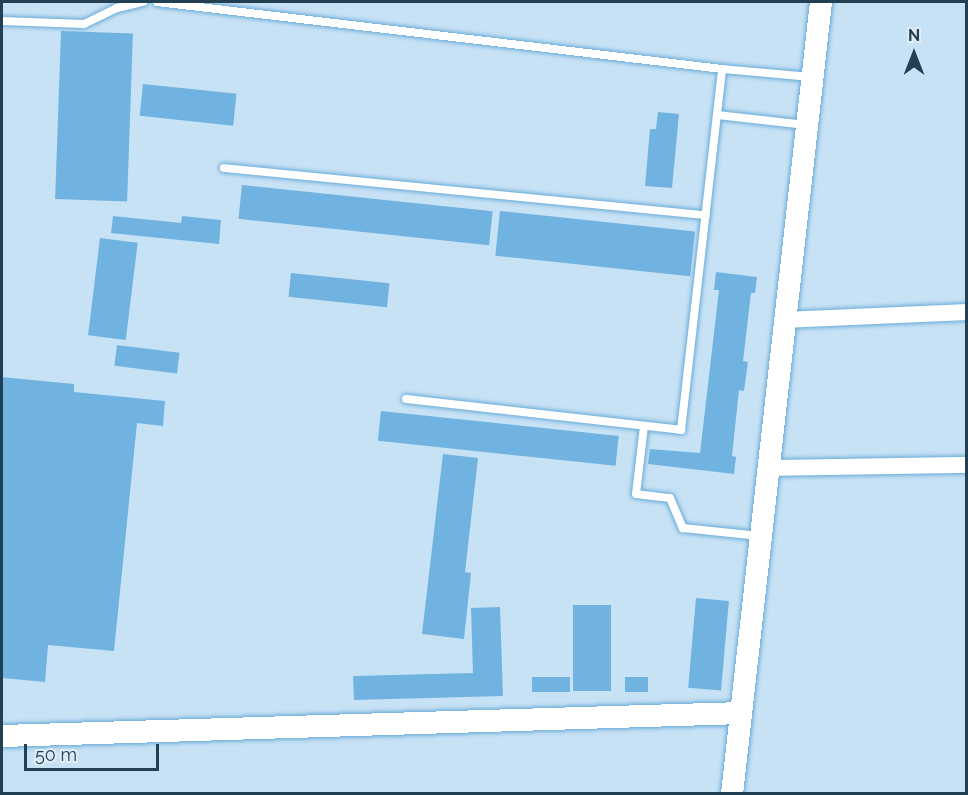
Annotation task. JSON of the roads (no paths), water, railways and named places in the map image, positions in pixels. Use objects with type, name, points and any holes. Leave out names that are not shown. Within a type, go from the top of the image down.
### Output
[{"type":"main road","points":[[732,794],[821,2]]},
{"type":"main road","points":[[2,736],[741,713]]},
{"type":"street","points":[[785,320],[966,312]]},
{"type":"street","points":[[768,468],[966,465]]},
{"type":"lane","points":[[2,21],[84,24],[117,8],[143,2]]},
{"type":"lane","points":[[157,2],[813,78]]},
{"type":"lane","points":[[406,399],[681,430],[722,69]]},
{"type":"lane","points":[[717,115],[808,125]]},
{"type":"lane","points":[[224,168],[706,215]]},
{"type":"lane","points":[[644,426],[636,494],[670,498],[682,528],[761,537]]}]
